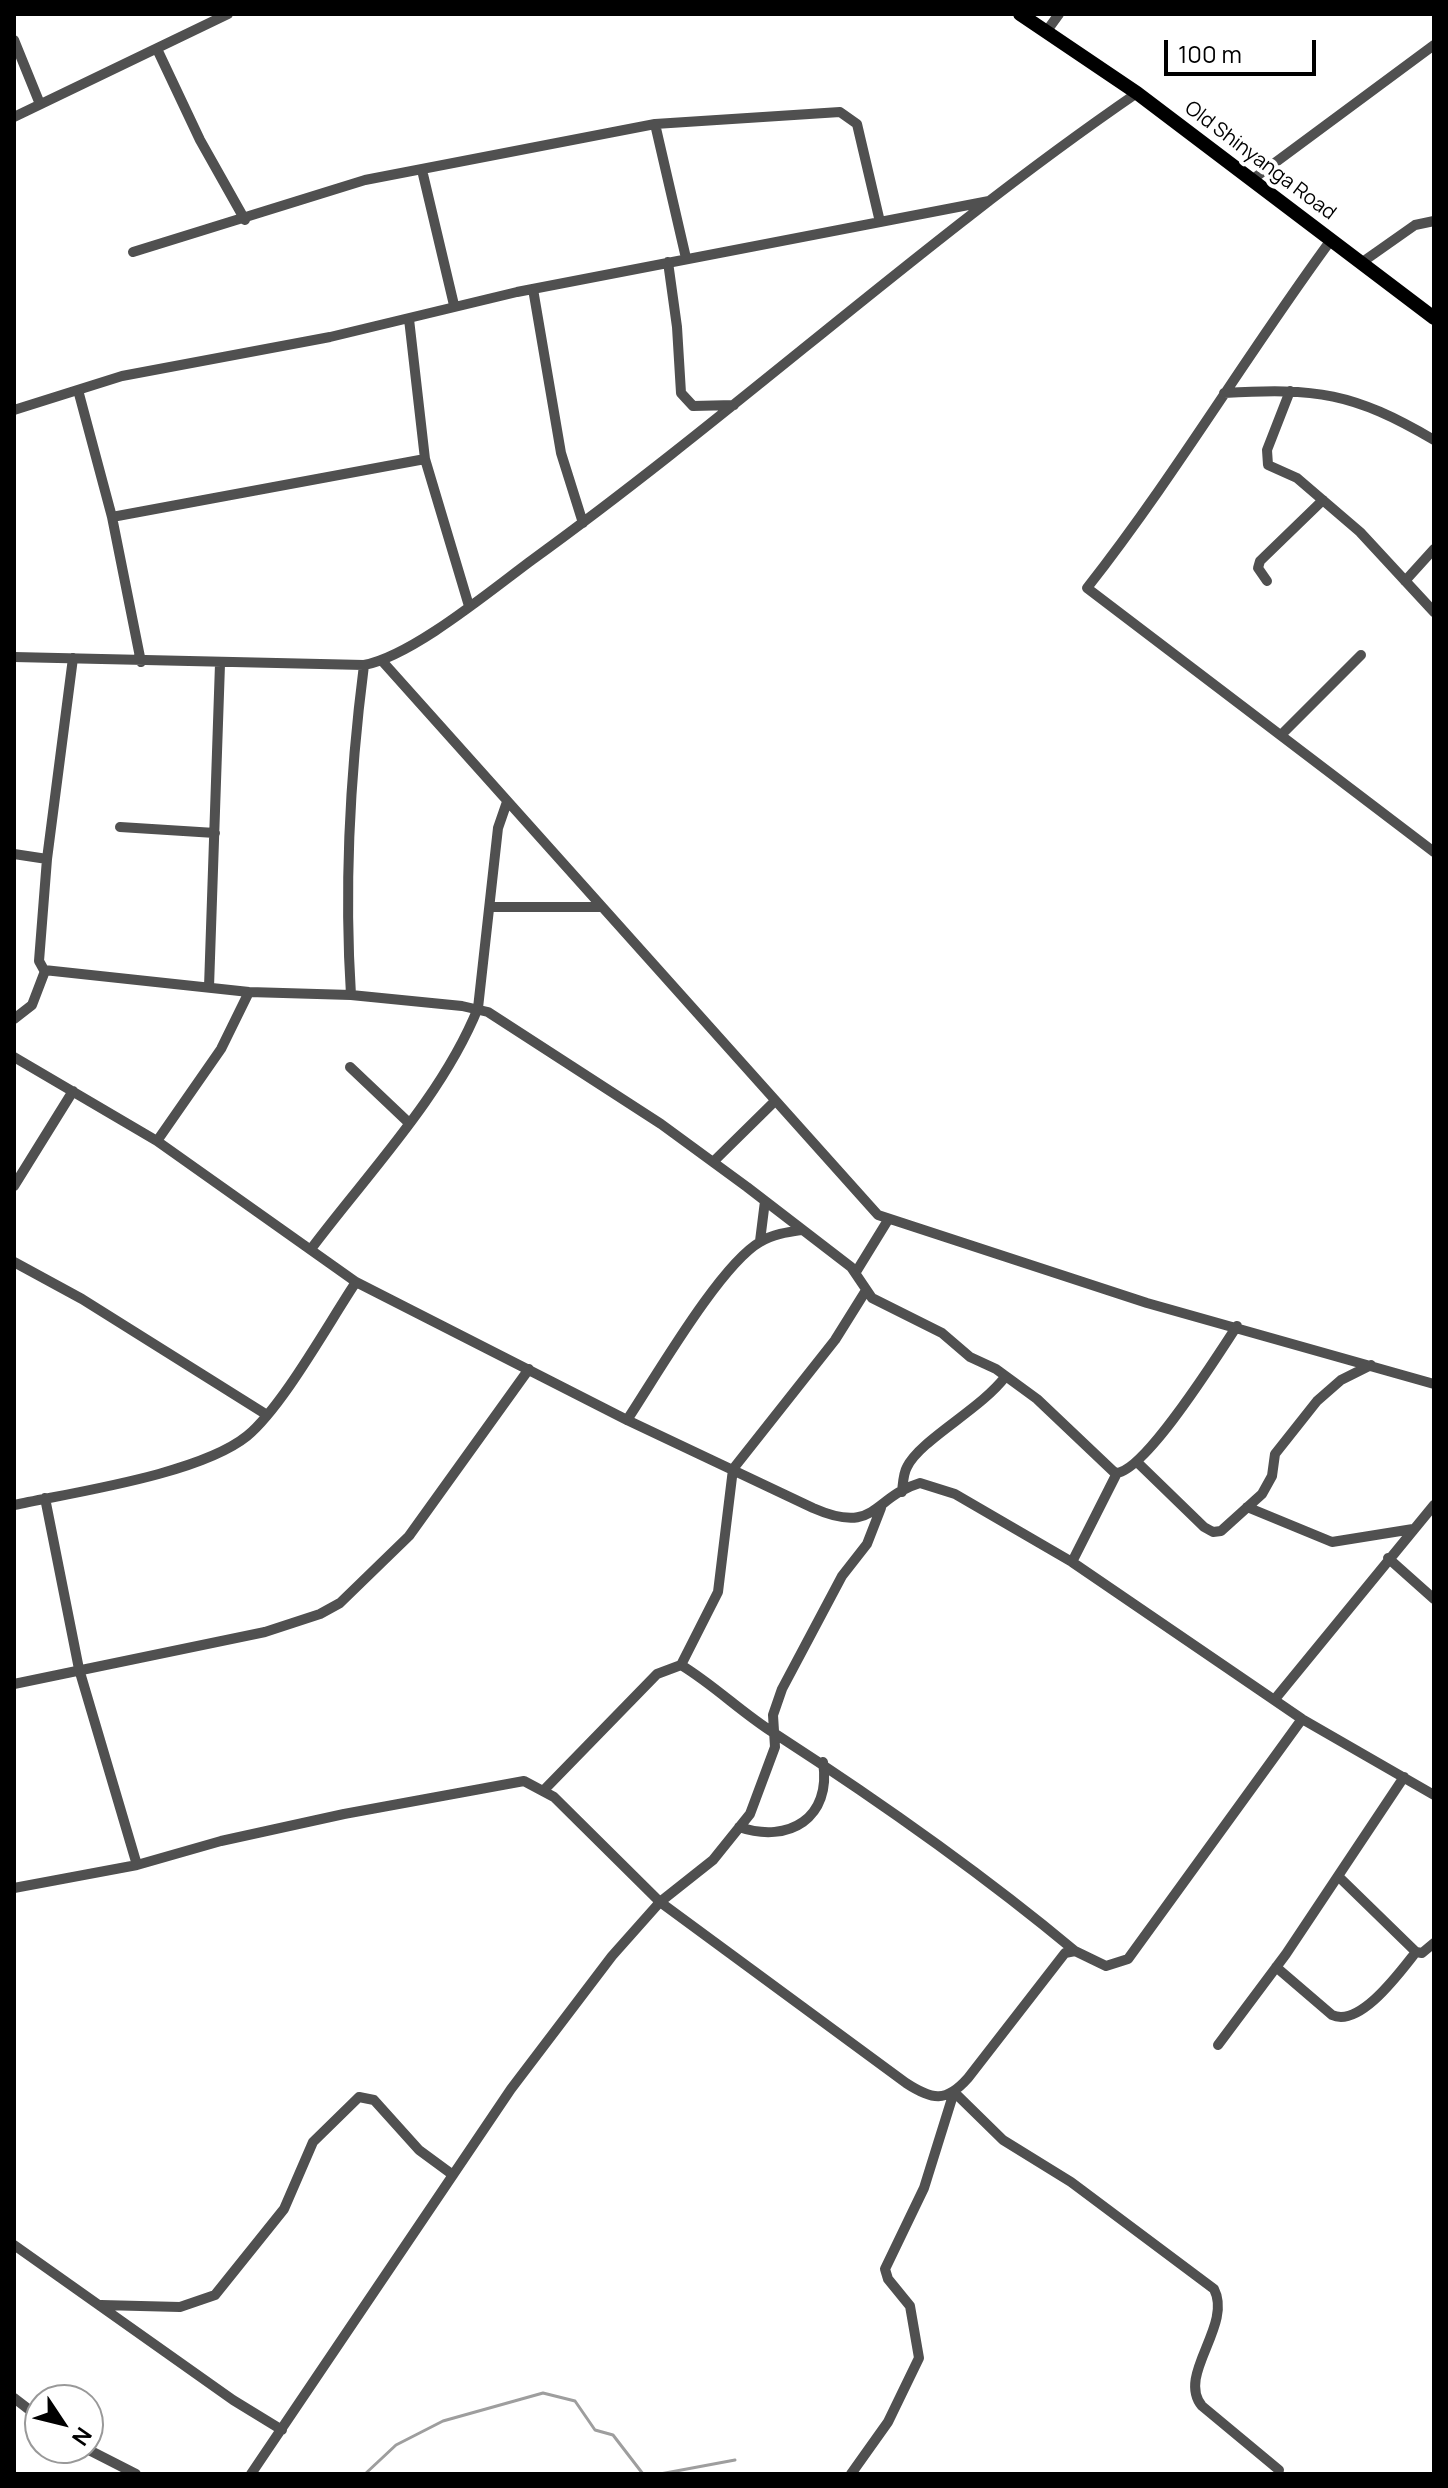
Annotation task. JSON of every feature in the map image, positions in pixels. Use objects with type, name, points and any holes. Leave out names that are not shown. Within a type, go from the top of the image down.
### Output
[{"type":"main road","name":"Old Shinyanga Road","points":[[1020,14],[1137,93],[1434,318]]},
{"type":"street","points":[[14,117],[228,14]]},
{"type":"street","points":[[1046,32],[1059,14]]},
{"type":"street","points":[[14,40],[40,104]]},
{"type":"street","points":[[1253,179],[1434,45]]},
{"type":"street","points":[[157,49],[200,140],[245,220]]},
{"type":"street","points":[[14,657],[220,664],[364,665],[383,662],[469,606],[583,523],[991,201],[1137,93]]},
{"type":"street","points":[[133,252],[245,220],[365,180],[655,124],[728,116],[844,113],[857,124],[880,222]]},
{"type":"street","points":[[655,124],[686,258]]},
{"type":"street","points":[[422,170],[454,305]]},
{"type":"street","points":[[14,410],[122,376],[409,319],[454,305],[686,258],[991,201]]},
{"type":"street","points":[[1361,263],[1415,225],[1434,221]]},
{"type":"street","points":[[1331,240],[1224,393],[1173,474],[1087,588],[1434,852]]},
{"type":"street","points":[[668,262],[677,327],[681,393],[693,406],[734,405]]},
{"type":"street","points":[[533,289],[561,453],[583,523]]},
{"type":"street","points":[[409,319],[425,459],[469,606]]},
{"type":"street","points":[[78,390],[112,517],[141,662]]},
{"type":"street","points":[[1224,393],[1290,391],[1328,394],[1351,400],[1434,440]]},
{"type":"street","points":[[1290,391],[1267,450],[1267,463],[1297,478],[1360,532],[1434,612]]},
{"type":"street","points":[[112,517],[425,459]]},
{"type":"street","points":[[1267,581],[1258,568],[1260,561],[1323,500]]},
{"type":"street","points":[[1405,581],[1434,549]]},
{"type":"street","points":[[1281,735],[1361,655]]},
{"type":"street","points":[[45,971],[39,961],[47,859],[73,658]]},
{"type":"street","points":[[383,662],[862,1201],[888,1220],[1046,1267],[1147,1303],[1434,1384]]},
{"type":"street","points":[[209,987],[220,664]]},
{"type":"street","points":[[351,995],[348,910],[352,778],[364,665]]},
{"type":"street","points":[[311,1249],[408,1122],[456,1052],[478,1008],[498,828],[507,802]]},
{"type":"street","points":[[120,827],[215,833]]},
{"type":"street","points":[[14,854],[47,859]]},
{"type":"street","points":[[491,907],[602,907]]},
{"type":"street","points":[[45,971],[249,992],[351,995],[478,1008],[542,1045],[713,1162],[856,1272],[865,1292],[893,1311],[942,1333],[970,1357],[1037,1399],[1082,1439],[1105,1467],[1117,1473],[1127,1471],[1137,1462],[1237,1326]]},
{"type":"street","points":[[14,1019],[32,1005],[45,971]]},
{"type":"street","points":[[157,1141],[221,1049],[249,992]]},
{"type":"street","points":[[14,1057],[157,1141],[356,1282],[627,1420],[837,1517],[862,1517],[920,1483],[936,1486],[1072,1562],[1302,1719],[1434,1795]]},
{"type":"street","points":[[350,1067],[408,1122]]},
{"type":"street","points":[[14,1186],[73,1091]]},
{"type":"street","points":[[713,1162],[774,1102]]},
{"type":"street","points":[[760,1241],[765,1201]]},
{"type":"street","points":[[856,1272],[888,1220]]},
{"type":"street","points":[[627,1420],[706,1302],[760,1241],[802,1230]]},
{"type":"street","points":[[14,1262],[82,1299],[267,1415]]},
{"type":"street","points":[[14,1505],[200,1463],[238,1443],[267,1415],[356,1282]]},
{"type":"street","points":[[544,1790],[657,1674],[681,1665],[718,1592],[733,1469],[835,1340],[865,1292]]},
{"type":"street","points":[[1137,1462],[1211,1532],[1223,1529],[1270,1481],[1277,1452],[1317,1401],[1341,1380],[1371,1365]]},
{"type":"street","points":[[14,1684],[265,1632],[320,1614],[340,1603],[409,1536],[529,1369]]},
{"type":"street","points":[[902,1492],[906,1470],[914,1457],[964,1418],[1005,1377]]},
{"type":"street","points":[[1072,1562],[1117,1473]]},
{"type":"street","points":[[45,1498],[79,1669],[137,1865]]},
{"type":"street","points":[[1275,1699],[1434,1505]]},
{"type":"street","points":[[1247,1507],[1332,1542],[1413,1529]]},
{"type":"street","points":[[251,2474],[511,2089],[622,1943],[660,1902],[713,1860],[754,1807],[775,1747],[773,1715],[782,1689],[846,1570],[867,1544],[881,1508]]},
{"type":"street","points":[[1388,1558],[1434,1599]]},
{"type":"street","points":[[681,1665],[999,1888],[1075,1951],[1103,1966],[1128,1959],[1302,1719]]},
{"type":"street","points":[[739,1827],[772,1834],[806,1820],[825,1789],[823,1762]]},
{"type":"street","points":[[1218,2045],[1339,1877],[1404,1777]]},
{"type":"street","points":[[14,1888],[137,1865],[221,1841],[513,1781],[535,1784],[660,1902],[922,2093],[935,2099],[954,2092]]},
{"type":"street","points":[[1339,1877],[1416,1952],[1422,1953],[1434,1943]]},
{"type":"street","points":[[851,2474],[888,2422],[902,2387],[917,2363],[915,2321],[910,2306],[888,2279],[885,2269],[924,2188],[954,2092],[1060,1958],[1075,1951]]},
{"type":"street","points":[[1276,1967],[1332,2015],[1343,2018],[1360,2012],[1416,1952]]},
{"type":"street","points":[[954,2092],[1003,2140],[1071,2182],[1214,2289],[1218,2314],[1197,2375],[1195,2396],[1202,2406],[1279,2470]]},
{"type":"street","points":[[101,2305],[180,2307],[215,2295],[284,2209],[313,2142],[359,2097],[374,2100],[419,2150],[453,2175]]},
{"type":"street","points":[[14,2245],[233,2400],[282,2430]]},
{"type":"street","points":[[104,2458],[136,2474]]},
{"type":"waterway","points":[[365,2474],[396,2445],[443,2421],[543,2393],[575,2401],[595,2430],[613,2435],[643,2474]]},
{"type":"waterway","points":[[660,2474],[735,2460]]}]
